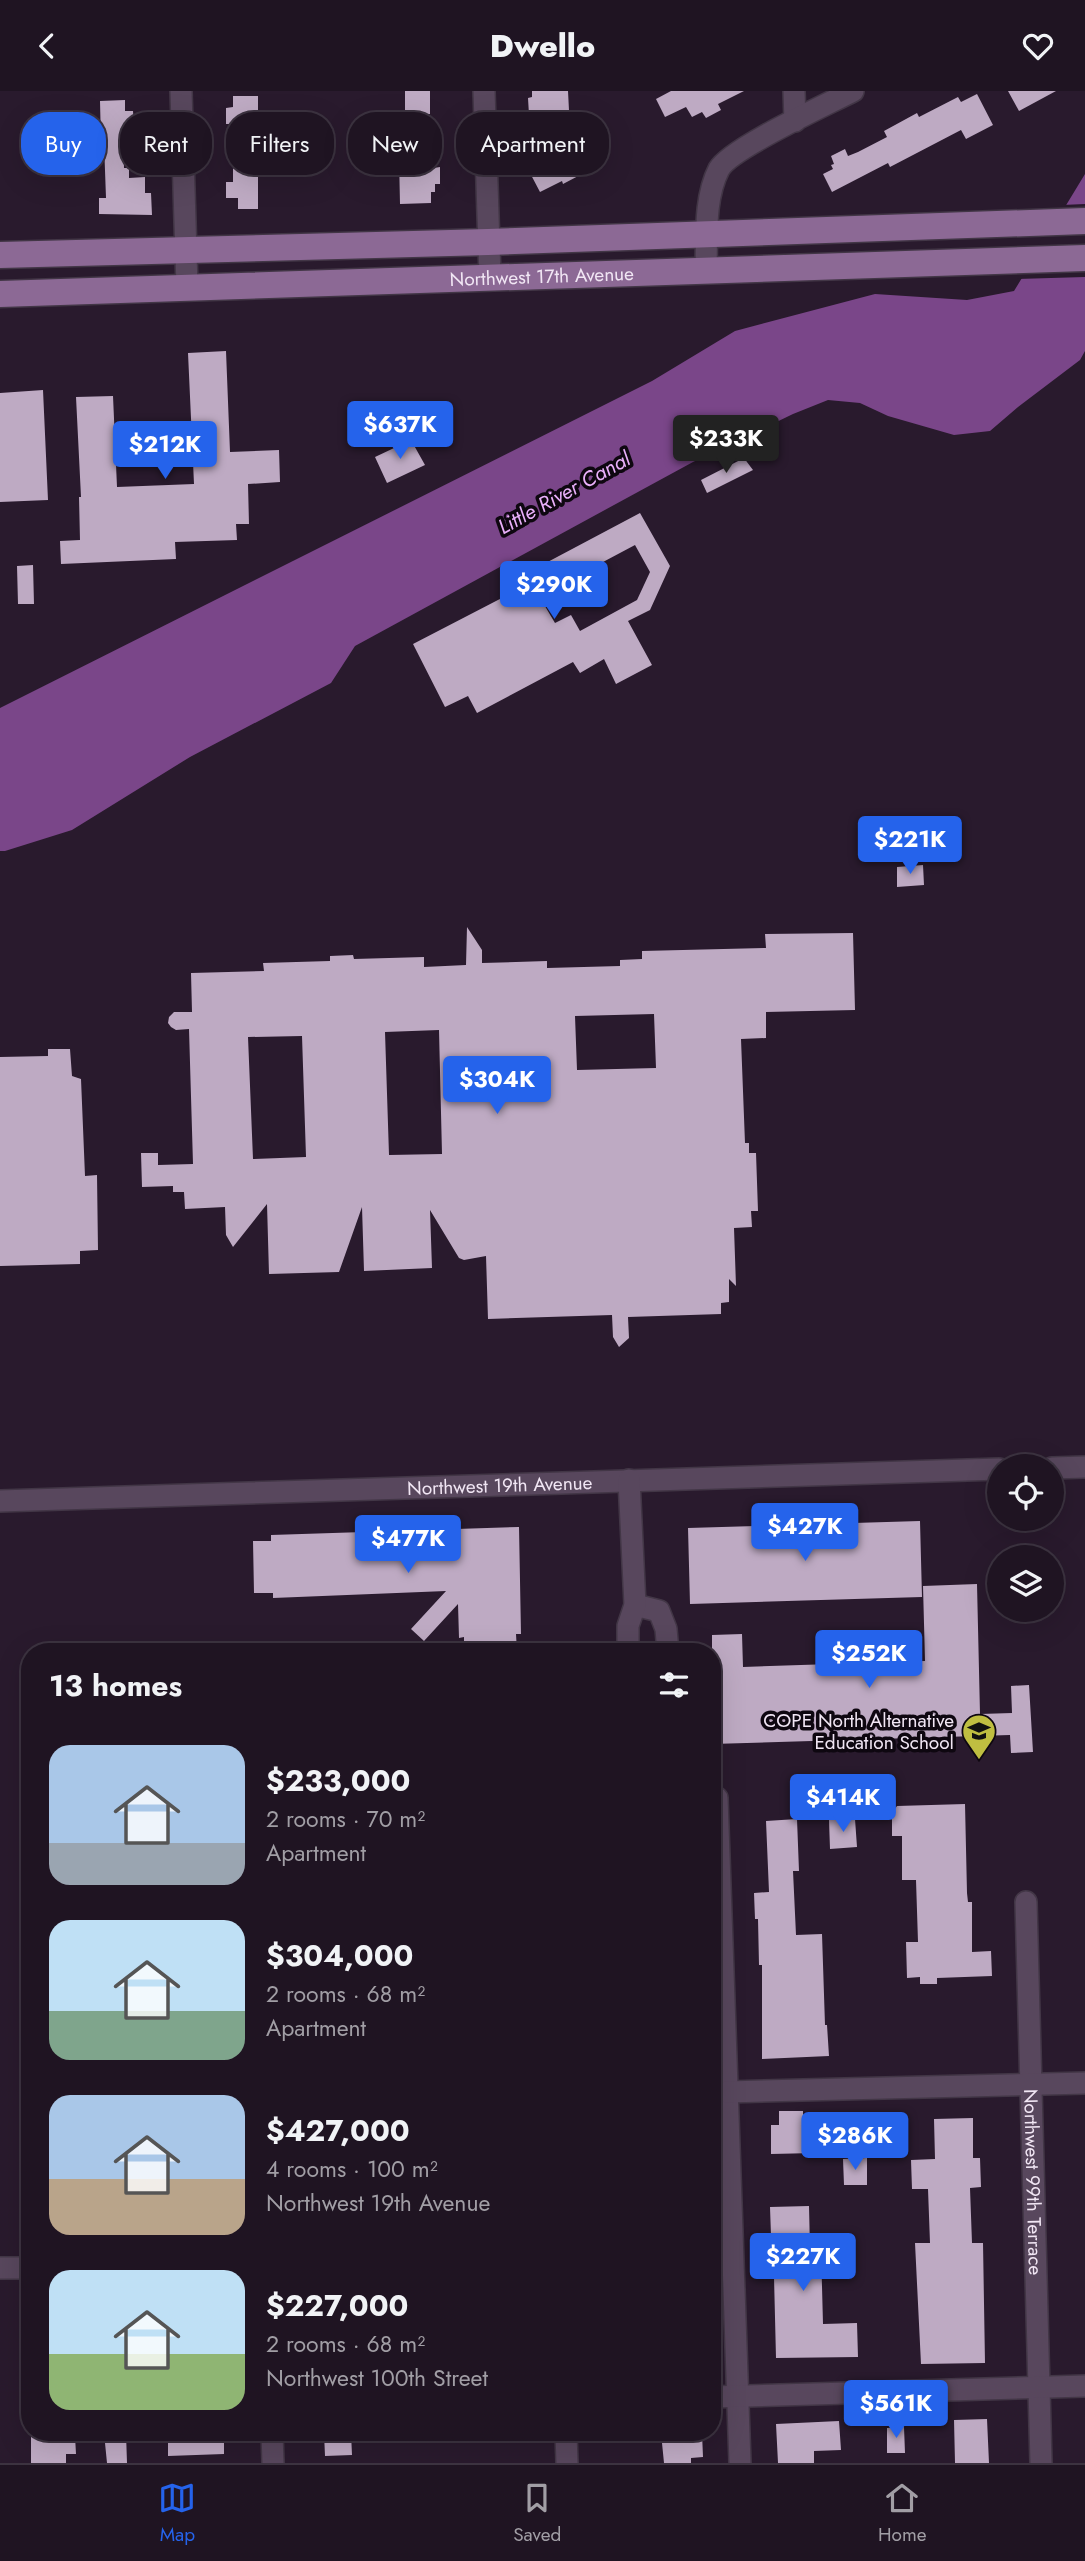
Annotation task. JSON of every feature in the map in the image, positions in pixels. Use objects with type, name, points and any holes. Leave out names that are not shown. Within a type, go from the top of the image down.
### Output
[{"type":"main road","name":"Northwest 17th Avenue","points":[[0,255],[488,242],[1085,221]]},
{"type":"main road","points":[[301,246],[301,283]]},
{"type":"main road","name":"Northwest 17th Avenue","points":[[0,294],[1085,258]]},
{"type":"street","points":[[181,91],[187,287]]},
{"type":"street","points":[[484,91],[490,277]]},
{"type":"street","points":[[793,91],[795,121]]},
{"type":"street","points":[[706,269],[710,198],[721,166],[744,147],[853,91]]},
{"type":"street","points":[[1064,1468],[1085,1467]]},
{"type":"street","name":"Northwest 19th Avenue","points":[[0,1501],[987,1469]]},
{"type":"street","points":[[628,1643],[628,1626],[635,1605],[629,1480]]},
{"type":"street","points":[[635,1605],[659,1611],[666,1629],[667,1643]]},
{"type":"street","name":"Northwest 99th Terrace","points":[[1026,1902],[1041,2463]]},
{"type":"street","points":[[721,1916],[740,2463]]},
{"type":"street","points":[[727,2092],[1085,2083]]},
{"type":"street","points":[[0,2268],[21,2268]]},
{"type":"street","points":[[721,2397],[1085,2386]]},
{"type":"street","points":[[272,2441],[273,2463]]},
{"type":"street","points":[[566,2441],[567,2463]]},
{"type":"water","name":"Little River Canal","points":[[1085,174],[1085,351],[1080,360],[990,431],[954,435],[888,416],[860,403],[828,400],[793,414],[693,462],[355,646],[331,683],[190,757],[72,830],[0,851],[0,708],[652,381],[735,331],[875,294],[967,300],[1014,291]]},
{"type":"pier","points":[[1085,204],[1085,277],[1017,279],[1062,205]]},
{"type":"building","points":[[405,91],[430,91],[430,112],[405,112]]},
{"type":"building","points":[[532,91],[568,91],[569,112],[529,112],[528,98],[532,97]]},
{"type":"building","points":[[671,91],[744,91],[718,104],[721,110],[706,118],[702,112],[692,117],[686,107],[665,117],[656,99]]},
{"type":"building","points":[[1008,91],[1056,91],[1019,111]]},
{"type":"building","points":[[977,94],[993,125],[966,139],[961,130],[890,167],[888,163],[832,192],[823,174],[833,169],[831,156],[845,149],[848,156],[858,152],[887,137],[884,131],[917,113],[919,117],[958,97],[961,102]]},
{"type":"building","points":[[233,96],[258,96],[258,112],[226,112],[226,108],[233,107]]},
{"type":"building","points":[[125,100],[125,111],[133,111],[120,112],[120,175],[129,175],[129,178],[145,177],[145,193],[151,193],[152,215],[99,214],[99,198],[106,198],[106,112],[100,112],[100,101]]},
{"type":"building","points":[[233,175],[258,175],[258,209],[238,209],[238,198],[226,198],[226,182],[233,182]]},
{"type":"building","points":[[399,175],[440,175],[440,184],[435,184],[435,192],[431,192],[431,203],[400,204]]},
{"type":"building","points":[[531,175],[580,175],[563,184],[562,181],[540,192]]},
{"type":"building","points":[[226,351],[230,452],[279,450],[280,482],[248,484],[249,524],[236,524],[237,540],[175,542],[176,559],[61,564],[60,541],[80,540],[81,497],[76,397],[113,396],[117,487],[194,484],[188,353]]},
{"type":"building","points":[[43,390],[48,500],[0,502],[0,393]]},
{"type":"building","points":[[411,440],[425,465],[387,483],[375,457]]},
{"type":"building","points":[[744,458],[753,470],[707,493],[701,480]]},
{"type":"building","points":[[640,513],[670,566],[650,610],[628,621],[652,665],[616,684],[604,659],[580,673],[573,662],[477,713],[468,696],[445,707],[413,644],[531,583],[525,574]],"holes":[[[635,545],[650,572],[637,600],[580,631],[571,615],[555,623],[539,596]]]},
{"type":"building","points":[[33,565],[34,604],[18,604],[17,566]]},
{"type":"building","points":[[923,865],[924,885],[897,887],[897,867]]},
{"type":"building","points":[[467,927],[482,950],[482,963],[547,961],[547,968],[620,966],[620,960],[642,959],[642,951],[766,948],[765,934],[853,933],[855,1010],[766,1012],[766,1038],[741,1039],[745,1143],[749,1143],[749,1153],[756,1153],[758,1211],[751,1211],[752,1227],[734,1228],[736,1286],[729,1279],[729,1302],[721,1303],[721,1314],[628,1317],[629,1338],[619,1347],[613,1337],[612,1315],[488,1319],[486,1256],[464,1260],[459,1258],[430,1210],[432,1268],[364,1271],[362,1207],[339,1272],[269,1274],[267,1204],[233,1247],[226,1235],[225,1207],[185,1209],[184,1192],[173,1192],[173,1186],[142,1187],[141,1153],[158,1153],[158,1165],[193,1164],[189,1029],[176,1030],[168,1023],[174,1012],[192,1012],[191,973],[264,971],[263,963],[330,961],[330,956],[353,955],[354,959],[424,957],[424,967],[466,965]],"holes":[[[654,1014],[656,1068],[577,1070],[575,1016]],[[439,1030],[442,1154],[389,1155],[385,1032]],[[302,1036],[306,1157],[253,1159],[248,1037]]]},
{"type":"building","points":[[48,1049],[70,1049],[72,1076],[81,1079],[85,1176],[97,1175],[98,1250],[80,1251],[80,1264],[0,1266],[0,1057],[48,1056]]},
{"type":"building","points":[[920,1521],[922,1597],[690,1604],[688,1528]]},
{"type":"building","points":[[519,1527],[521,1634],[516,1634],[516,1643],[464,1643],[464,1637],[459,1638],[458,1604],[424,1641],[411,1629],[446,1591],[273,1598],[273,1593],[254,1593],[253,1541],[271,1541],[271,1535]]},
{"type":"building","points":[[977,1584],[980,1714],[1012,1713],[1011,1686],[1029,1685],[1033,1752],[1011,1753],[1010,1735],[721,1744],[721,1643],[712,1643],[712,1635],[742,1634],[743,1667],[925,1661],[923,1586]]},
{"type":"building","points":[[965,1804],[967,1893],[968,1902],[972,1902],[972,1952],[991,1951],[992,1976],[937,1978],[937,1984],[920,1984],[920,1977],[907,1978],[906,1942],[918,1942],[916,1880],[902,1880],[902,1836],[892,1836],[892,1813],[897,1806]]},
{"type":"building","points":[[797,1819],[799,1871],[793,1871],[796,1935],[822,1934],[825,2025],[829,2056],[762,2059],[762,1965],[759,1965],[758,1919],[755,1919],[754,1893],[769,1892],[766,1821]]},
{"type":"building","points":[[855,1819],[857,1847],[830,1849],[829,1820]]},
{"type":"building","points":[[779,2111],[803,2111],[803,2125],[814,2124],[815,2153],[771,2154],[771,2125],[779,2125]]},
{"type":"building","points":[[973,2118],[973,2158],[980,2158],[981,2187],[970,2188],[972,2243],[983,2243],[985,2363],[921,2364],[915,2243],[930,2243],[928,2189],[912,2189],[911,2160],[935,2159],[934,2119]]},
{"type":"building","points":[[867,2158],[867,2185],[844,2185],[843,2159]]},
{"type":"building","points":[[809,2206],[810,2249],[821,2249],[823,2324],[857,2323],[858,2357],[776,2358],[770,2207]]},
{"type":"building","points":[[987,2419],[989,2463],[955,2463],[954,2420]]},
{"type":"building","points":[[839,2421],[841,2450],[814,2451],[814,2463],[778,2463],[776,2424]]},
{"type":"building","points":[[904,2427],[905,2453],[887,2453],[887,2428]]},
{"type":"building","points":[[31,2441],[75,2441],[76,2454],[66,2454],[66,2463],[31,2463]]},
{"type":"building","points":[[105,2441],[126,2441],[127,2463],[107,2463]]},
{"type":"building","points":[[168,2441],[224,2441],[224,2454],[168,2456]]},
{"type":"building","points":[[324,2441],[351,2441],[352,2455],[325,2456]]},
{"type":"building","points":[[662,2441],[702,2441],[703,2457],[691,2458],[691,2463],[664,2463]]},
{"type":"place","name":"COPE North Alternative Education School","points":[[979,1761]]}]
